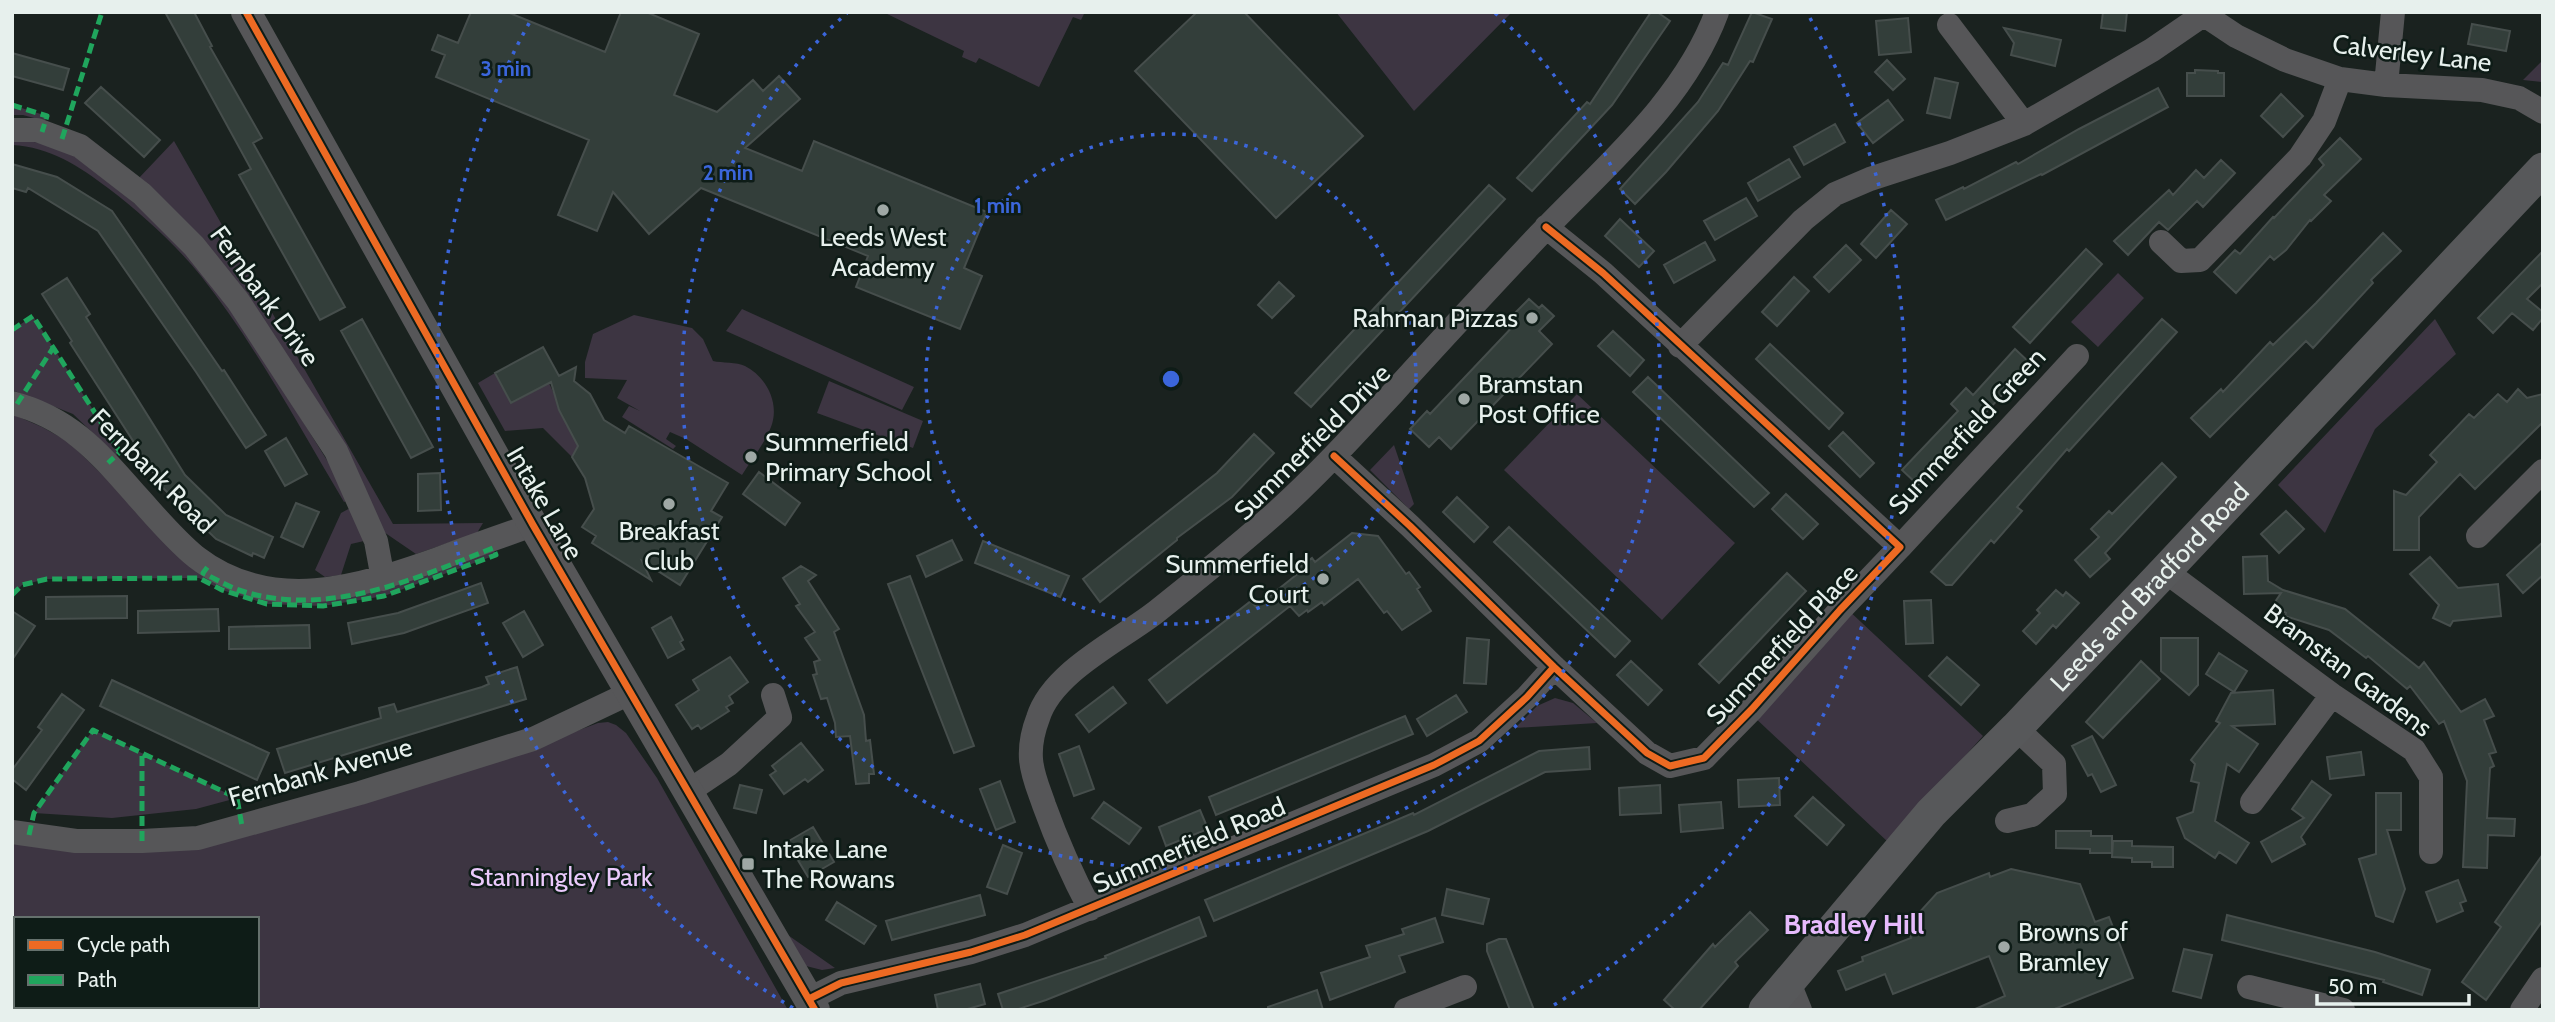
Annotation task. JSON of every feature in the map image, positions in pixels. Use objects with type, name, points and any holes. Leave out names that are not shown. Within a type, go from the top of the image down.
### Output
[{"type":"main road","name":"Leeds and Bradford Road","points":[[1765,1010],[1794,996],[1931,813],[2016,728],[2543,169]]},
{"type":"street","name":"Intake Lane","points":[[246,12],[533,525],[812,1004]]},
{"type":"street","name":"Summerfield Drive","points":[[1090,909],[1060,846],[1035,780],[1031,761],[1031,742],[1038,714],[1058,684],[1155,613],[1250,534],[1334,456],[1546,226],[1639,131],[1694,61],[1717,12]]},
{"type":"street","points":[[2386,85],[2393,12]]},
{"type":"street","points":[[1680,346],[1802,220],[1835,194],[2024,124],[2152,50],[2202,14]]},
{"type":"street","name":"Calverley Lane","points":[[2202,14],[2236,36],[2285,60],[2340,79],[2386,85],[2482,90],[2519,98],[2543,112]]},
{"type":"street","points":[[1949,25],[2024,124]]},
{"type":"street","points":[[2161,242],[2181,261],[2200,260],[2300,158],[2324,121],[2340,79]]},
{"type":"street","name":"Fernbank Drive","points":[[12,130],[37,130],[80,146],[142,194],[194,246],[238,301],[337,451],[376,541],[383,579]]},
{"type":"street","points":[[1546,226],[1603,273],[1900,547]]},
{"type":"street","name":"Summerfield Green","points":[[1900,547],[2077,356]]},
{"type":"street","name":"Fernbank Road","points":[[12,403],[39,410],[75,432],[104,458],[171,534],[197,558],[222,573],[248,583],[287,591],[324,591],[383,579],[533,525]]},
{"type":"street","name":"Summerfield Place","points":[[1334,456],[1410,526],[1553,667],[1647,753],[1670,766],[1704,758],[1900,547]]},
{"type":"street","points":[[2478,536],[2543,471]]},
{"type":"street","name":"Bramstan Gardens","points":[[2165,571],[2332,695],[2414,750],[2431,777],[2431,852]]},
{"type":"street","name":"Summerfield Road","points":[[812,1004],[841,983],[971,952],[1025,935],[1434,765],[1479,741],[1527,697],[1553,667]]},
{"type":"street","name":"Fernbank Avenue","points":[[12,832],[76,841],[198,838],[360,793],[533,739],[631,693]]},
{"type":"street","points":[[689,791],[729,764],[780,718],[773,695]]},
{"type":"street","points":[[2252,802],[2332,695]]},
{"type":"street","points":[[2007,821],[2032,816],[2055,794],[2054,764],[2016,728]]},
{"type":"street","points":[[2522,1010],[2543,979]]},
{"type":"street","points":[[1406,1010],[1465,987]]},
{"type":"street","points":[[2249,987],[2343,1010]]},
{"type":"green space","points":[[883,12],[1085,12],[1081,20],[1073,17],[1039,87],[979,58],[976,63],[962,57],[964,51]]},
{"type":"green space","points":[[1336,12],[1512,12],[1414,111]]},
{"type":"green space","points":[[2543,60],[2543,82],[2523,80]]},
{"type":"green space","points":[[12,105],[47,116],[45,121],[12,115]]},
{"type":"green space","points":[[12,140],[45,143],[84,160],[161,226],[228,301],[349,500],[344,502],[276,387],[221,302],[180,252],[133,208],[86,172],[39,149],[12,145]]},
{"type":"green space","points":[[174,141],[393,524],[483,523],[477,533],[416,554],[378,528],[370,502],[138,179]]},
{"type":"green space","points":[[2118,273],[2144,298],[2098,347],[2071,322]]},
{"type":"green space","points":[[742,309],[914,387],[902,410],[726,331]]},
{"type":"green space","points":[[634,315],[692,328],[703,339],[713,361],[745,366],[765,384],[773,400],[771,427],[742,475],[686,439],[670,432],[666,439],[676,446],[673,449],[622,417],[629,406],[640,411],[617,398],[627,380],[585,378],[585,362],[593,334]]},
{"type":"green space","points":[[33,316],[120,452],[116,455],[73,414],[12,390],[12,330]]},
{"type":"green space","points":[[2435,319],[2456,354],[2375,429],[2325,533],[2278,485]]},
{"type":"green space","points":[[495,373],[512,403],[549,383],[578,446],[572,457],[543,428],[505,431],[478,383]]},
{"type":"green space","points":[[829,381],[923,421],[913,448],[817,413]]},
{"type":"green space","points":[[1577,394],[1735,543],[1662,620],[1504,470]]},
{"type":"green space","points":[[12,414],[69,442],[137,509],[283,599],[493,548],[496,555],[384,596],[323,606],[267,604],[222,590],[199,578],[46,579],[22,585],[12,595]]},
{"type":"green space","points":[[1394,445],[1414,504],[1409,509],[1370,470]]},
{"type":"green space","points":[[352,507],[364,541],[351,544],[341,575],[325,577],[315,570],[341,513]]},
{"type":"green space","points":[[1846,608],[1983,736],[1888,842],[1752,715]]},
{"type":"green space","points":[[1555,698],[1573,703],[1597,723],[1515,728],[1537,706]]},
{"type":"green space","name":"Stanningley Park","points":[[608,722],[626,733],[657,778],[788,1010],[12,1010],[12,844],[137,852],[536,746],[598,723]]},
{"type":"green space","points":[[93,730],[237,798],[196,809],[112,818],[34,813]]},
{"type":"green space","points":[[785,933],[835,968],[822,970],[806,966]]},
{"type":"building","points":[[165,12],[194,12],[212,46],[210,47],[262,138],[253,143],[345,307],[320,320],[239,175],[251,169]]},
{"type":"building","points":[[471,12],[507,12],[605,52],[621,12],[646,12],[699,34],[674,95],[717,112],[753,80],[763,91],[779,76],[800,99],[745,148],[802,171],[814,141],[987,212],[964,268],[982,276],[960,329],[856,287],[868,256],[701,188],[649,234],[613,192],[597,231],[558,215],[589,140],[436,77],[445,55],[432,50],[438,35],[458,43]]},
{"type":"building","points":[[1197,12],[1244,12],[1363,136],[1276,218],[1135,71]]},
{"type":"building","points":[[1651,12],[1657,12],[1670,21],[1612,105],[1532,191],[1517,178],[1587,102],[1590,104]]},
{"type":"building","points":[[1752,12],[1772,19],[1753,62],[1750,61],[1718,111],[1635,204],[1620,189],[1698,102],[1723,63],[1728,65]]},
{"type":"building","points":[[2103,12],[2127,12],[2125,31],[2101,28]]},
{"type":"building","points":[[1908,18],[1911,52],[1879,55],[1876,21]]},
{"type":"building","points":[[2472,24],[2510,31],[2506,51],[2468,44]]},
{"type":"building","points":[[2004,28],[2061,40],[2055,66],[2011,55],[2014,43]]},
{"type":"building","points":[[12,53],[69,69],[63,90],[12,76]]},
{"type":"building","points":[[1887,60],[1905,79],[1893,90],[1875,72]]},
{"type":"building","points":[[2195,70],[2224,73],[2224,96],[2187,96],[2187,73],[2195,73]]},
{"type":"building","points":[[1935,78],[1958,83],[1950,118],[1927,113]]},
{"type":"building","points":[[101,87],[160,140],[144,157],[85,103]]},
{"type":"building","points":[[2158,88],[2168,107],[2042,175],[1946,220],[1936,200],[2016,162],[2018,164]]},
{"type":"building","points":[[2281,94],[2303,116],[2283,137],[2261,116]]},
{"type":"building","points":[[1888,100],[1903,120],[1873,143],[1857,123]]},
{"type":"building","points":[[1835,124],[1845,142],[1804,165],[1794,147]]},
{"type":"building","points":[[2340,138],[2361,159],[2324,195],[2331,201],[2310,220],[2286,250],[2274,260],[2270,256],[2236,293],[2214,272],[2235,250],[2240,254],[2324,165],[2319,159]]},
{"type":"building","points":[[1789,159],[1800,177],[1758,201],[1748,183]]},
{"type":"building","points":[[2221,160],[2235,173],[2203,207],[2197,201],[2168,230],[2159,222],[2128,255],[2114,241],[2169,190],[2173,195],[2196,170],[2204,178]]},
{"type":"building","points":[[12,164],[57,177],[112,211],[222,371],[224,370],[266,435],[246,448],[98,231],[28,188],[26,192],[12,188]]},
{"type":"building","points":[[1489,185],[1505,199],[1311,407],[1295,393]]},
{"type":"building","points":[[1746,198],[1757,216],[1715,240],[1704,221]]},
{"type":"building","points":[[1891,210],[1907,224],[1876,258],[1861,244]]},
{"type":"building","points":[[1620,219],[1654,251],[1639,267],[1605,236]]},
{"type":"building","points":[[2383,233],[2401,251],[2371,280],[2373,283],[2313,348],[2306,341],[2210,437],[2191,418],[2221,389],[2223,392],[2270,342],[2273,345]]},
{"type":"building","points":[[1705,242],[1715,260],[1674,283],[1664,265]]},
{"type":"building","points":[[1846,245],[1861,260],[1829,292],[1814,277]]},
{"type":"building","points":[[2086,249],[2102,264],[2030,343],[2013,327]]},
{"type":"building","points":[[2543,251],[2543,283],[2527,299],[2543,312],[2543,318],[2533,330],[2512,313],[2493,333],[2478,318]]},
{"type":"building","points":[[1794,277],[1809,291],[1777,326],[1762,312]]},
{"type":"building","points":[[67,278],[90,314],[86,317],[185,475],[226,515],[273,537],[264,558],[253,553],[252,556],[216,539],[164,489],[70,343],[72,341],[42,294]]},
{"type":"building","points":[[1279,282],[1294,296],[1272,318],[1258,305]]},
{"type":"building","points":[[1529,299],[1539,308],[1542,305],[1554,316],[1539,331],[1552,344],[1451,449],[1439,437],[1429,447],[1410,429],[1427,411],[1430,414],[1517,322],[1511,317]]},
{"type":"building","points":[[362,319],[433,447],[411,458],[341,331]]},
{"type":"building","points":[[2162,319],[2177,332],[2069,451],[2067,449],[2017,507],[2022,511],[1994,543],[1991,540],[1952,585],[1946,585],[1931,572]]},
{"type":"building","points":[[1613,331],[1644,360],[1630,376],[1598,346]]},
{"type":"building","points":[[1770,344],[1843,413],[1829,429],[1756,359]]},
{"type":"building","points":[[543,347],[559,376],[576,367],[574,381],[590,394],[604,420],[625,433],[629,426],[728,483],[711,511],[722,517],[680,585],[642,561],[651,580],[592,543],[596,536],[582,527],[594,509],[585,478],[572,457],[578,446],[559,410],[551,382],[511,403],[495,373]]},
{"type":"building","points":[[2015,349],[2031,364],[1918,485],[1902,470],[1958,411],[1951,404],[1966,388],[1973,395]]},
{"type":"building","points":[[1648,377],[1769,493],[1754,507],[1633,392]]},
{"type":"building","points":[[2518,389],[2527,398],[2543,394],[2543,422],[2475,489],[2460,474],[2419,517],[2419,550],[2394,550],[2394,491],[2406,495],[2437,462],[2430,455],[2469,414],[2474,418],[2498,394],[2507,402]]},
{"type":"building","points":[[1843,432],[1874,463],[1860,477],[1829,446]]},
{"type":"building","points":[[1254,434],[1274,453],[1232,497],[1177,538],[1100,602],[1083,579],[1217,473]]},
{"type":"building","points":[[286,438],[307,474],[285,486],[265,451]]},
{"type":"building","points":[[2162,463],[2176,477],[2105,553],[2110,559],[2090,577],[2075,560],[2099,537],[2091,529],[2109,511],[2112,514]]},
{"type":"building","points":[[759,472],[800,503],[785,525],[743,494]]},
{"type":"building","points":[[440,473],[441,510],[418,511],[418,474]]},
{"type":"building","points":[[1786,494],[1818,524],[1803,539],[1772,509]]},
{"type":"building","points":[[1457,497],[1488,527],[1474,542],[1443,512]]},
{"type":"building","points":[[296,503],[319,512],[303,547],[281,537]]},
{"type":"building","points":[[2286,511],[2304,529],[2279,553],[2261,534]]},
{"type":"building","points":[[1509,527],[1630,641],[1615,657],[1494,542]]},
{"type":"building","name":"Summerfield Court","points":[[1352,533],[1378,536],[1406,574],[1409,572],[1420,587],[1417,589],[1431,611],[1402,630],[1387,611],[1384,613],[1358,579],[1324,605],[1322,602],[1299,616],[1290,606],[1167,703],[1149,680],[1251,601],[1256,607],[1300,572],[1297,569],[1312,558],[1315,562]]},
{"type":"building","points":[[952,540],[962,560],[926,577],[917,556]]},
{"type":"building","points":[[983,541],[1069,576],[1060,597],[975,563]]},
{"type":"building","points":[[2543,542],[2543,575],[2523,593],[2507,575]]},
{"type":"building","points":[[2267,556],[2268,581],[2283,590],[2345,609],[2419,668],[2424,662],[2461,712],[2485,699],[2494,716],[2484,720],[2496,752],[2489,754],[2494,766],[2490,768],[2487,818],[2515,819],[2514,836],[2488,835],[2487,868],[2463,867],[2467,781],[2444,721],[2439,724],[2410,686],[2407,689],[2368,656],[2366,658],[2329,630],[2285,616],[2286,613],[2273,605],[2281,593],[2244,594],[2243,557]]},
{"type":"building","points":[[2430,557],[2458,588],[2498,584],[2501,616],[2453,621],[2450,626],[2433,618],[2439,605],[2410,574]]},
{"type":"building","points":[[801,566],[816,575],[808,581],[839,629],[834,632],[864,715],[866,741],[870,740],[874,774],[869,774],[869,783],[856,784],[850,736],[836,737],[835,723],[827,698],[821,699],[813,675],[817,674],[814,662],[820,660],[805,638],[815,632],[796,606],[800,604],[783,578]]},
{"type":"building","points":[[1787,573],[1806,591],[1719,683],[1699,664]]},
{"type":"building","points":[[910,576],[974,746],[954,753],[888,584]]},
{"type":"building","points":[[481,583],[488,603],[404,633],[352,644],[348,623],[398,613]]},
{"type":"building","points":[[2056,590],[2063,596],[2066,592],[2079,603],[2056,628],[2053,625],[2036,644],[2023,631],[2040,613],[2037,610]]},
{"type":"building","points":[[127,596],[127,618],[46,619],[46,597]]},
{"type":"building","points":[[1931,600],[1933,643],[1906,644],[1904,601]]},
{"type":"building","points":[[218,609],[219,631],[138,633],[138,611]]},
{"type":"building","points":[[12,611],[35,626],[12,660]]},
{"type":"building","points":[[524,611],[543,645],[523,657],[503,623]]},
{"type":"building","points":[[671,617],[683,640],[680,642],[684,649],[668,658],[652,628]]},
{"type":"building","points":[[309,625],[310,648],[229,649],[229,627]]},
{"type":"building","points":[[1467,638],[1489,640],[1486,684],[1464,683]]},
{"type":"building","points":[[2161,638],[2198,638],[2198,685],[2189,695],[2161,671]]},
{"type":"building","points":[[2219,653],[2247,671],[2234,692],[2206,674]]},
{"type":"building","points":[[730,657],[748,682],[729,696],[733,703],[726,707],[729,711],[701,729],[698,725],[692,729],[676,705],[699,690],[693,680]]},
{"type":"building","points":[[1947,657],[1979,685],[1961,705],[1929,676]]},
{"type":"building","points":[[1631,661],[1662,690],[1648,705],[1617,675]]},
{"type":"building","points":[[2141,661],[2160,679],[2103,738],[2086,722]]},
{"type":"building","points":[[517,667],[526,699],[285,773],[277,749],[381,718],[379,708],[394,704],[397,712],[482,687],[489,684],[486,677]]},
{"type":"building","points":[[112,680],[269,753],[257,780],[100,706]]},
{"type":"building","points":[[1113,687],[1126,703],[1089,732],[1076,715]]},
{"type":"building","points":[[2273,690],[2275,724],[2232,726],[2258,744],[2239,772],[2227,764],[2215,821],[2249,843],[2236,863],[2219,852],[2215,858],[2185,838],[2177,818],[2193,812],[2199,783],[2191,781],[2195,764],[2191,760],[2220,723],[2216,721],[2231,693]]},
{"type":"building","points":[[62,694],[84,710],[26,790],[12,779],[12,770],[42,730],[38,727]]},
{"type":"building","points":[[1456,695],[1467,712],[1427,736],[1417,719]]},
{"type":"building","points":[[1405,716],[1413,734],[1216,815],[1209,797]]},
{"type":"building","points":[[2092,736],[2116,785],[2101,792],[2092,774],[2088,776],[2072,746]]},
{"type":"building","points":[[801,743],[823,770],[808,782],[805,779],[784,794],[770,775],[776,771],[772,766]]},
{"type":"building","points":[[1079,746],[1094,789],[1074,796],[1059,754]]},
{"type":"building","points":[[1589,747],[1590,769],[1545,772],[1428,831],[1214,921],[1205,900],[1413,813],[1414,815],[1539,751]]},
{"type":"building","points":[[2361,752],[2364,775],[2330,779],[2327,757]]},
{"type":"building","points":[[1779,778],[1780,805],[1739,807],[1738,780]]},
{"type":"building","points":[[1000,781],[1015,822],[996,830],[980,789]]},
{"type":"building","points":[[2312,781],[2331,795],[2301,837],[2305,844],[2272,862],[2261,842],[2304,818],[2292,809]]},
{"type":"building","points":[[740,785],[762,790],[756,813],[734,808]]},
{"type":"building","points":[[1660,785],[1661,813],[1620,815],[1619,788]]},
{"type":"building","points":[[2376,793],[2401,793],[2401,830],[2387,830],[2405,889],[2393,922],[2376,916],[2359,859],[2376,854]]},
{"type":"building","points":[[1813,797],[1844,825],[1827,845],[1795,816]]},
{"type":"building","points":[[1104,802],[1141,828],[1129,844],[1092,818]]},
{"type":"building","points":[[1721,802],[1723,828],[1681,832],[1679,805]]},
{"type":"building","points":[[1200,810],[1208,829],[1166,846],[1159,827]]},
{"type":"building","points":[[813,827],[834,862],[808,877],[787,842]]},
{"type":"building","points":[[2056,831],[2091,831],[2091,836],[2112,836],[2112,853],[2056,848]]},
{"type":"building","points":[[2113,841],[2132,841],[2132,846],[2173,847],[2173,867],[2152,867],[2152,862],[2132,862],[2132,858],[2112,857]]},
{"type":"building","points":[[1003,845],[1022,853],[1007,894],[987,887]]},
{"type":"building","points":[[2543,854],[2543,920],[2486,1000],[2462,982],[2501,927],[2495,922]]},
{"type":"building","name":"Browns of Bramley","points":[[2011,869],[2080,884],[2095,922],[2109,917],[2133,978],[2052,1010],[1973,1010],[2005,996],[1989,956],[1893,994],[1885,974],[1846,990],[1838,971],[1863,961],[1862,957],[1911,938],[1907,926],[1937,893],[1989,873],[1990,877]]},
{"type":"building","points":[[2458,880],[2466,901],[2460,903],[2463,911],[2437,922],[2426,892]]},
{"type":"building","points":[[1447,889],[1489,899],[1483,924],[1442,915]]},
{"type":"building","points":[[980,895],[985,915],[892,940],[886,921]]},
{"type":"building","points":[[837,902],[876,926],[864,944],[826,920]]},
{"type":"building","points":[[1750,912],[1768,930],[1735,962],[1738,966],[1699,1010],[1675,1010],[1664,1000],[1713,944],[1715,947]]},
{"type":"building","points":[[2227,915],[2375,952],[2430,970],[2422,995],[2383,982],[2384,980],[2222,940]]},
{"type":"building","points":[[1199,917],[1206,936],[1046,1000],[1015,1010],[1003,1010],[998,994],[1106,958],[1105,956]]},
{"type":"building","points":[[1435,918],[1443,942],[1399,956],[1405,972],[1330,1000],[1321,973],[1370,957],[1366,946],[1404,934],[1402,929]]},
{"type":"building","points":[[1506,939],[1534,1010],[1510,1010],[1487,951],[1487,944]]},
{"type":"building","points":[[2184,949],[2212,955],[2201,998],[2173,991]]},
{"type":"building","points":[[980,984],[985,1004],[964,1010],[938,1010],[935,995]]},
{"type":"building","points":[[1317,990],[1323,1010],[1268,1010],[1268,1007]]},
{"type":"marked path","points":[[62,139],[102,12]]},
{"type":"marked path","points":[[12,105],[47,116],[42,132]]},
{"type":"marked path","points":[[12,330],[33,316],[120,452],[108,463]]},
{"type":"marked path","points":[[17,404],[53,348]]},
{"type":"marked path","points":[[12,595],[22,585],[47,579],[199,578],[222,590],[267,604],[323,606],[384,596],[496,555],[493,548],[433,572],[370,591],[307,600],[274,598],[237,589],[203,573],[209,565]]},
{"type":"marked path","points":[[29,835],[34,813],[93,730],[237,798],[242,826]]},
{"type":"marked path","points":[[142,753],[142,841]]},
{"type":"cycle path","points":[[246,12],[533,525],[815,1010]]},
{"type":"cycle path","points":[[1334,456],[1647,753],[1670,766],[1704,758],[1752,709],[1900,547],[1603,273],[1546,227]]},
{"type":"cycle path","points":[[809,999],[841,983],[971,952],[1025,935],[1434,765],[1479,741],[1527,697],[1554,667]]},
{"type":"place","name":"Leeds West Academy","points":[[883,210]]},
{"type":"place","name":"Rahman Pizzas","points":[[1532,318]]},
{"type":"place","name":"Bramstan Post Office","points":[[1464,399]]},
{"type":"place","name":"Summerfield Primary School","points":[[751,457]]},
{"type":"place","name":"Breakfast Club","points":[[669,504]]},
{"type":"place","name":"Summerfield Court","points":[[1323,579]]},
{"type":"place","name":"Intake Lane The Rowans","points":[[748,864]]},
{"type":"place","name":"Browns of Bramley","points":[[2004,947]]},
{"type":"district","name":"Bradley Hill","points":[[1854,924]]}]
